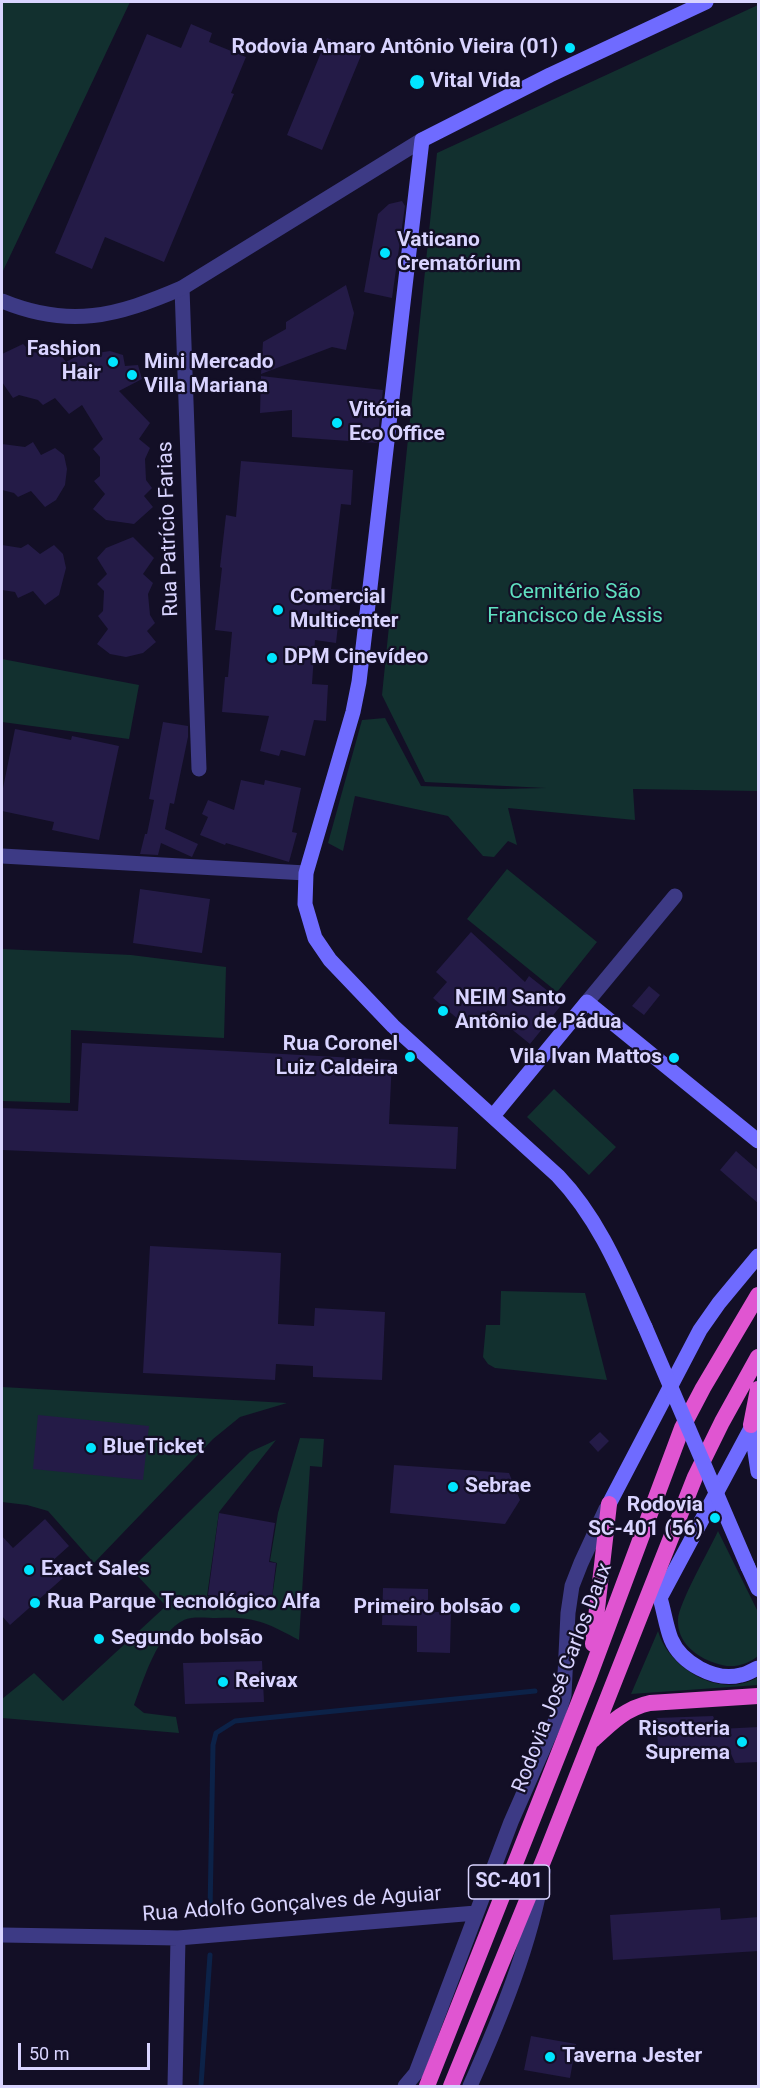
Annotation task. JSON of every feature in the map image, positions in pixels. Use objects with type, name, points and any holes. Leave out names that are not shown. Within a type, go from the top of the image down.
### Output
[{"type":"highway","name":"Rodovia José Carlos Daux","points":[[427,2086],[589,1677],[682,1428],[703,1388],[759,1295]]},
{"type":"highway","name":"SC-401","points":[[451,2086],[546,1854],[694,1477],[759,1357]]},
{"type":"highway","points":[[755,1419],[759,1389]]},
{"type":"highway","points":[[589,1677],[609,1504]]},
{"type":"highway","points":[[634,1629],[660,1598]]},
{"type":"highway","points":[[588,1745],[610,1724],[635,1706],[759,1696]]},
{"type":"main road","points":[[706,2],[540,80],[422,140],[359,682],[353,712],[306,873],[305,904],[315,938],[330,960],[393,1026],[574,1192],[614,1258],[747,1567],[759,1589]]},
{"type":"main road","points":[[493,1116],[587,1002],[759,1141]]},
{"type":"main road","points":[[609,1504],[659,1404],[700,1330],[719,1303],[759,1256]]},
{"type":"main road","points":[[755,1419],[759,1472]]},
{"type":"main road","points":[[755,1419],[660,1598],[675,1647],[687,1661],[700,1669],[720,1676],[740,1676],[759,1668]]},
{"type":"street","points":[[2,301],[42,315],[71,318],[100,315],[148,303],[182,288],[422,140]]},
{"type":"street","name":"Rua Patrício Farias","points":[[182,288],[199,769]]},
{"type":"street","points":[[2,856],[306,873]]},
{"type":"street","points":[[587,1002],[675,896]]},
{"type":"street","points":[[405,2086],[416,2073],[511,1822],[558,1715],[564,1695],[568,1613],[572,1586],[609,1504]]},
{"type":"street","points":[[470,2086],[527,1942],[538,1903],[546,1854]]},
{"type":"street","name":"Rua Adolfo Gonçalves de Aguiar","points":[[2,1935],[178,1938],[476,1913]]},
{"type":"street","points":[[175,2086],[178,1938]]},
{"type":"green space","points":[[2,2],[130,2],[2,273]]},
{"type":"green space","name":"Cemitério São Francisco de Assis","points":[[758,5],[758,791],[633,789],[635,820],[508,808],[517,845],[508,841],[494,857],[483,856],[448,816],[355,796],[343,851],[328,843],[362,720],[385,718],[421,786],[546,788],[425,782],[382,695],[437,153]]},
{"type":"green space","points":[[2,659],[139,685],[129,739],[2,722]]},
{"type":"green space","points":[[507,869],[597,942],[557,992],[467,919]]},
{"type":"green space","points":[[2,949],[131,955],[226,967],[224,1038],[71,1030],[70,1103],[2,1101]]},
{"type":"green space","points":[[554,1089],[616,1147],[589,1175],[527,1117]]},
{"type":"green space","points":[[501,1291],[585,1293],[607,1380],[495,1368],[488,1364],[483,1357],[486,1325],[500,1325]]},
{"type":"green space","points":[[2,1387],[287,1403],[240,1417],[213,1439],[94,1563],[48,1511],[27,1505],[2,1502]]},
{"type":"green space","points":[[300,1438],[324,1439],[322,1467],[310,1466],[299,1640],[250,1619],[191,1618],[175,1626],[159,1646],[134,1705],[144,1713],[176,1717],[179,1733],[2,1718],[2,1699],[34,1673],[63,1701],[166,1606],[131,1569],[250,1452],[276,1440],[219,1512],[207,1596],[271,1605],[277,1563],[270,1561],[278,1513]]},
{"type":"green space","points":[[718,1531],[758,1612],[758,1656],[738,1666],[721,1665],[701,1657],[684,1642],[679,1628],[679,1612],[683,1602]]},
{"type":"green space","points":[[658,1631],[673,1657],[698,1677],[713,1683],[728,1685],[744,1683],[758,1677],[758,1685],[631,1694]]},
{"type":"building","points":[[191,24],[212,33],[209,42],[246,57],[231,93],[234,94],[164,262],[105,237],[92,269],[55,253],[147,34],[181,48]]},
{"type":"building","points":[[327,38],[362,53],[322,150],[287,135]]},
{"type":"building","name":"Vaticano Crematórium","points":[[402,201],[405,206],[392,298],[364,292],[378,214],[389,204]]},
{"type":"building","points":[[346,285],[354,313],[346,350],[332,347],[261,374],[263,342],[286,329],[286,322]]},
{"type":"building","points":[[23,344],[31,352],[49,354],[57,350],[66,362],[77,356],[110,351],[123,355],[125,366],[138,365],[142,379],[119,391],[150,423],[139,439],[150,448],[145,459],[146,480],[152,488],[144,496],[153,507],[134,524],[106,520],[93,509],[105,494],[94,481],[100,476],[100,457],[93,449],[103,439],[82,405],[69,414],[55,398],[43,405],[38,400],[19,395],[13,398],[2,382],[2,354]]},
{"type":"building","name":"Vitória Eco Office","points":[[261,376],[383,390],[377,443],[292,437],[292,410],[260,413]]},
{"type":"building","points":[[33,442],[41,455],[55,448],[64,455],[67,469],[65,485],[56,500],[45,507],[31,491],[18,497],[14,493],[2,490],[2,444],[25,447]]},
{"type":"building","points":[[241,461],[353,470],[351,505],[341,504],[331,589],[342,590],[336,643],[315,640],[312,684],[328,685],[326,721],[314,720],[305,756],[281,750],[279,756],[260,751],[269,716],[222,712],[232,632],[215,630],[226,515],[236,517]]},
{"type":"building","points":[[133,537],[154,558],[143,574],[153,583],[148,594],[150,615],[155,623],[147,631],[156,642],[143,653],[126,657],[110,654],[97,644],[108,629],[98,616],[103,611],[104,591],[97,584],[107,574],[97,558],[106,548]]},
{"type":"building","points":[[28,544],[40,554],[54,545],[63,554],[66,568],[59,595],[45,605],[33,591],[18,598],[15,592],[2,590],[2,545],[21,548]]},
{"type":"building","points":[[163,722],[188,726],[188,737],[174,804],[170,803],[165,829],[198,844],[192,857],[161,843],[158,855],[140,854],[154,800],[149,799]]},
{"type":"building","points":[[15,729],[71,740],[72,736],[119,746],[99,840],[52,830],[54,822],[2,811],[2,793]]},
{"type":"building","points":[[241,780],[264,785],[265,780],[301,788],[292,832],[297,833],[289,862],[226,843],[225,845],[200,835],[208,817],[202,814],[208,800],[234,810]]},
{"type":"building","points":[[140,889],[210,899],[202,953],[133,943]]},
{"type":"building","points":[[471,932],[525,982],[529,976],[563,1003],[530,1044],[488,1010],[471,1030],[433,998],[447,982],[436,972]]},
{"type":"building","points":[[649,986],[660,995],[644,1015],[632,1006]]},
{"type":"building","points":[[82,1043],[392,1060],[389,1124],[458,1127],[456,1169],[2,1150],[2,1108],[78,1111]]},
{"type":"building","points":[[736,1151],[759,1171],[759,1204],[720,1170]]},
{"type":"building","points":[[150,1246],[281,1253],[278,1324],[314,1326],[315,1308],[385,1312],[382,1380],[313,1377],[313,1366],[276,1364],[275,1380],[143,1373]]},
{"type":"building","name":"BlueTicket","points":[[38,1415],[149,1426],[143,1480],[33,1469]]},
{"type":"building","points":[[600,1432],[609,1441],[598,1452],[589,1442]]},
{"type":"building","name":"Sebrae","points":[[394,1465],[509,1473],[520,1500],[505,1524],[390,1513]]},
{"type":"building","points":[[219,1513],[275,1523],[269,1562],[276,1563],[271,1605],[208,1595]]},
{"type":"building","name":"Exact Sales","points":[[45,1519],[69,1546],[50,1563],[63,1578],[10,1625],[2,1616],[2,1536],[13,1548]]},
{"type":"building","points":[[383,1588],[428,1589],[428,1612],[451,1612],[450,1653],[417,1652],[417,1626],[382,1625]]},
{"type":"building","name":"Reivax","points":[[262,1661],[264,1702],[185,1704],[183,1663]]},
{"type":"building","points":[[713,1716],[719,1729],[759,1727],[759,1762],[735,1763],[731,1754],[659,1758],[656,1718]]},
{"type":"building","points":[[720,1908],[721,1920],[759,1917],[759,1951],[613,1960],[610,1915]]},
{"type":"building","name":"Taverna Jester","points":[[531,2036],[576,2044],[570,2078],[524,2070]]},
{"type":"waterway","points":[[210,1912],[213,1745],[216,1733],[235,1721],[535,1691]]},
{"type":"waterway","points":[[201,2085],[210,1955]]},
{"type":"place","name":"Rodovia Amaro Antônio Vieira (01)","points":[[570,48]]},
{"type":"place","name":"Vital Vida","points":[[417,82]]},
{"type":"place","name":"Vaticano Crematórium","points":[[385,253]]},
{"type":"place","name":"Fashion Hair","points":[[113,362]]},
{"type":"place","name":"Mini Mercado Villa Mariana","points":[[132,375]]},
{"type":"place","name":"Vitória Eco Office","points":[[337,423]]},
{"type":"place","name":"Comercial Multicenter","points":[[278,610]]},
{"type":"place","name":"DPM Cinevídeo","points":[[272,658]]},
{"type":"place","name":"NEIM Santo Antônio de Pádua","points":[[443,1011]]},
{"type":"place","name":"Rua Coronel Luiz Caldeira","points":[[410,1057]]},
{"type":"place","name":"Vila Ivan Mattos","points":[[674,1058]]},
{"type":"place","name":"BlueTicket","points":[[91,1448]]},
{"type":"place","name":"Sebrae","points":[[453,1487]]},
{"type":"place","name":"Rodovia SC-401 (56)","points":[[715,1518]]},
{"type":"place","name":"Exact Sales","points":[[29,1570]]},
{"type":"place","name":"Rua Parque Tecnológico Alfa","points":[[35,1603]]},
{"type":"place","name":"Primeiro bolsão","points":[[515,1608]]},
{"type":"place","name":"Segundo bolsão","points":[[99,1639]]},
{"type":"place","name":"Reivax","points":[[223,1682]]},
{"type":"place","name":"Risotteria Suprema","points":[[742,1742]]},
{"type":"place","name":"Taverna Jester","points":[[550,2057]]}]
